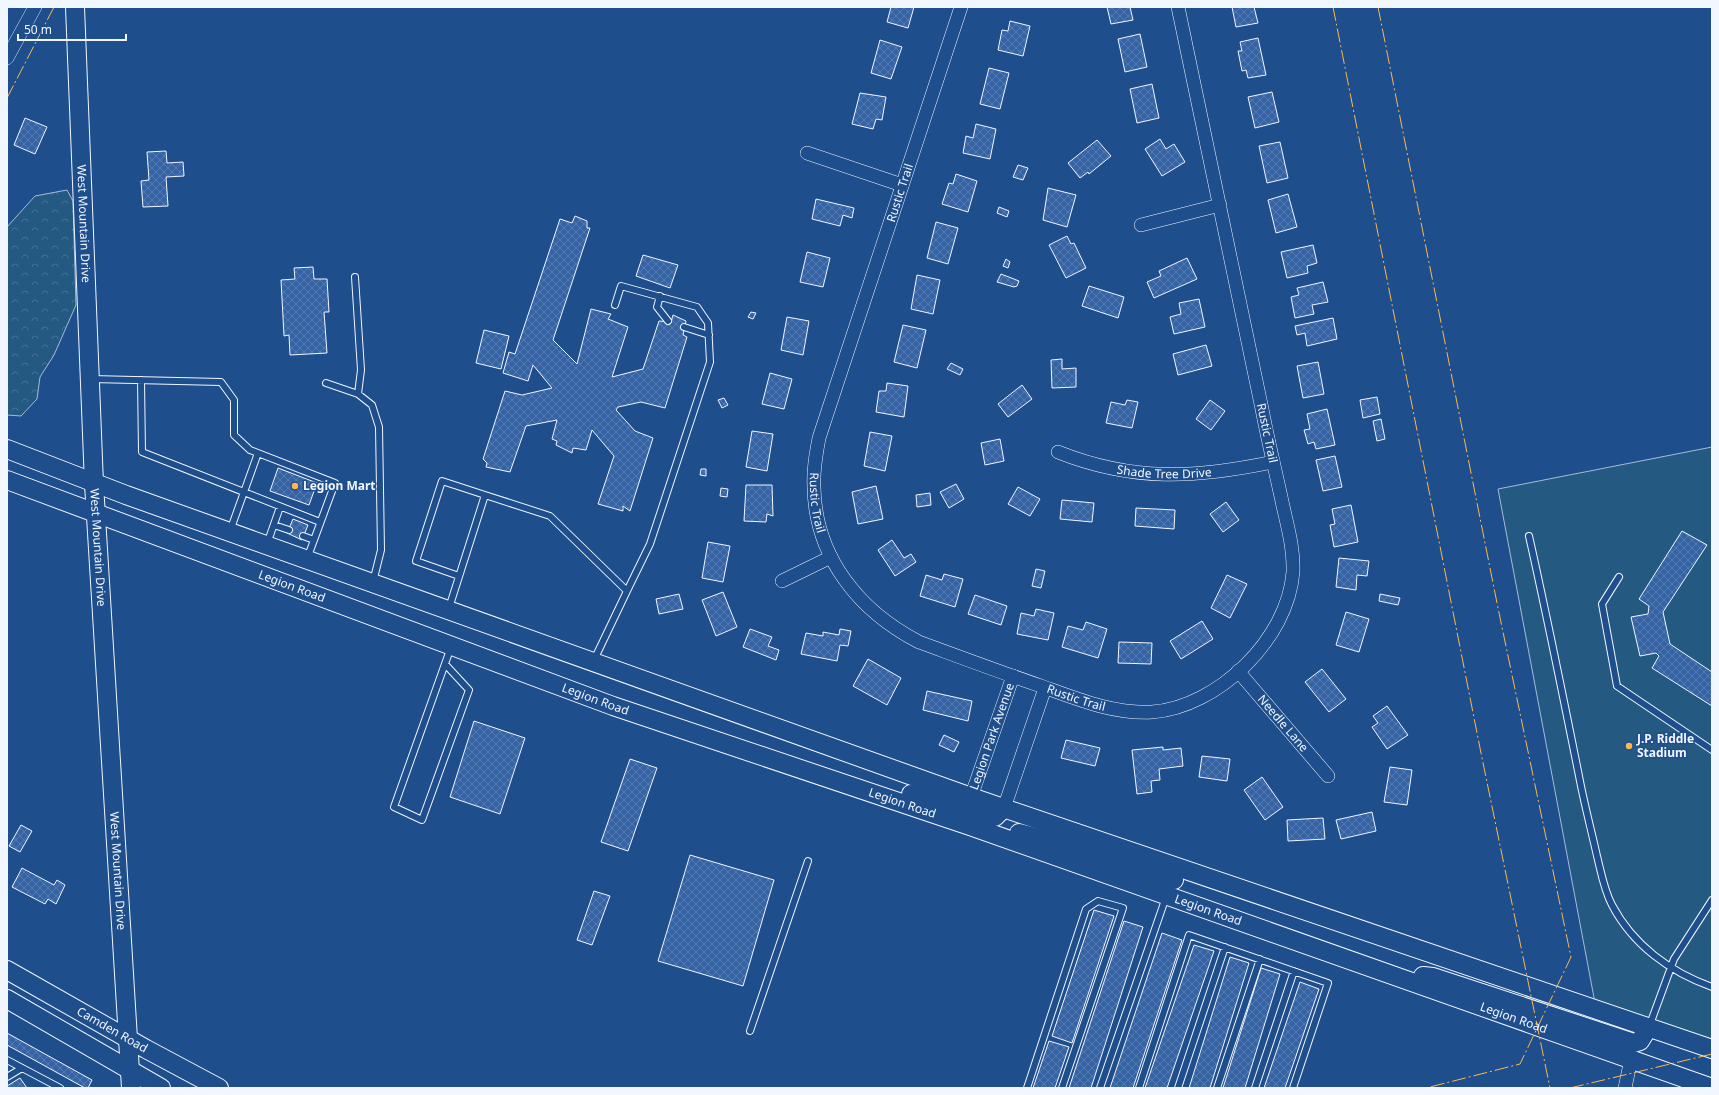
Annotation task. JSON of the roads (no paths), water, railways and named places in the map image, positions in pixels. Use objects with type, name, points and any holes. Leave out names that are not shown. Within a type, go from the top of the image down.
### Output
[{"type":"main road","name":"West Mountain Drive","points":[[75,7],[94,484],[130,1080]]},
{"type":"main road","points":[[7,449],[94,484],[971,797],[1712,1049]]},
{"type":"main road","name":"Legion Road","points":[[7,480],[612,706],[1007,839],[1712,1088]]},
{"type":"main road","points":[[834,781],[849,776],[952,806],[984,817],[995,817],[1004,808]]},
{"type":"main road","points":[[1007,839],[1021,832],[1115,860],[1257,906],[1281,903]]},
{"type":"main road","name":"Camden Road","points":[[7,970],[146,1049],[219,1088]]},
{"type":"main road","points":[[1402,979],[1417,975],[1433,977],[1634,1043],[1640,1041],[1648,1028]]},
{"type":"main road","points":[[7,999],[130,1080],[161,1088]]},
{"type":"street","points":[[7,58],[35,7]]},
{"type":"street","name":"Rustic Trail","points":[[961,7],[819,438],[815,461],[814,481],[816,510],[822,536],[831,557],[848,585],[865,605],[902,633],[919,642],[1045,688],[1106,708],[1135,712],[1154,712],[1177,707],[1198,699],[1238,671],[1256,655],[1281,617],[1288,595],[1292,573],[1292,546],[1273,462],[1178,7]]},
{"type":"street","points":[[807,153],[902,185]]},
{"type":"street","points":[[1141,225],[1220,205]]},
{"type":"street","name":"Shade Tree Drive","points":[[1058,452],[1083,462],[1112,469],[1149,474],[1190,475],[1230,471],[1273,462]]},
{"type":"street","points":[[782,581],[831,557]]},
{"type":"street","name":"Needle Lane","points":[[1238,671],[1328,776]]},
{"type":"street","name":"Legion Park Avenue","points":[[971,797],[1012,676]]},
{"type":"street","points":[[1004,808],[1045,688]]},
{"type":"street","points":[[1625,1088],[1631,1059]]},
{"type":"lane","points":[[355,277],[360,370],[358,394]]},
{"type":"lane","points":[[593,663],[650,544],[710,362],[708,324],[697,307],[621,286],[615,305]]},
{"type":"lane","points":[[660,296],[657,307],[668,321]]},
{"type":"lane","points":[[684,327],[709,335]]},
{"type":"lane","points":[[90,379],[221,382],[234,400],[234,435],[250,450],[335,483],[306,560]]},
{"type":"lane","points":[[141,380],[142,452],[320,522]]},
{"type":"lane","points":[[326,383],[358,394],[372,405],[379,427],[381,550],[372,584]]},
{"type":"lane","points":[[229,532],[258,453]]},
{"type":"lane","points":[[459,576],[416,561],[442,481],[550,516],[627,591]]},
{"type":"lane","points":[[448,611],[484,495]]},
{"type":"lane","points":[[266,546],[280,507]]},
{"type":"lane","points":[[274,525],[288,530]]},
{"type":"lane","points":[[303,536],[314,540]]},
{"type":"lane","points":[[1530,536],[1585,808],[1604,883],[1611,904],[1636,941],[1670,968],[1712,987]]},
{"type":"lane","points":[[1619,577],[1602,604],[1617,686],[1712,750]]},
{"type":"lane","points":[[445,664],[469,690],[422,820],[394,808],[451,646]]},
{"type":"lane","points":[[750,1031],[808,861]]},
{"type":"lane","points":[[1100,1088],[1166,896]]},
{"type":"lane","points":[[1648,1028],[1674,959],[1712,900]]},
{"type":"lane","points":[[1027,1088],[1086,909],[1098,901],[1122,908],[1062,1088]]},
{"type":"lane","points":[[1139,1088],[1189,935],[1328,983],[1293,1088]]},
{"type":"lane","points":[[1178,1088],[1225,947]]},
{"type":"lane","points":[[1217,1088],[1260,959]]},
{"type":"lane","points":[[1255,1088],[1294,971]]},
{"type":"lane","points":[[7,1060],[60,1088]]},
{"type":"lane","points":[[7,1077],[22,1068]]},
{"type":"lane","points":[[45,1080],[45,1088]]},
{"type":"place","name":"Legion Mart","points":[[295,486]]},
{"type":"place","name":"J.P. Riddle Stadium","points":[[1629,746]]}]
